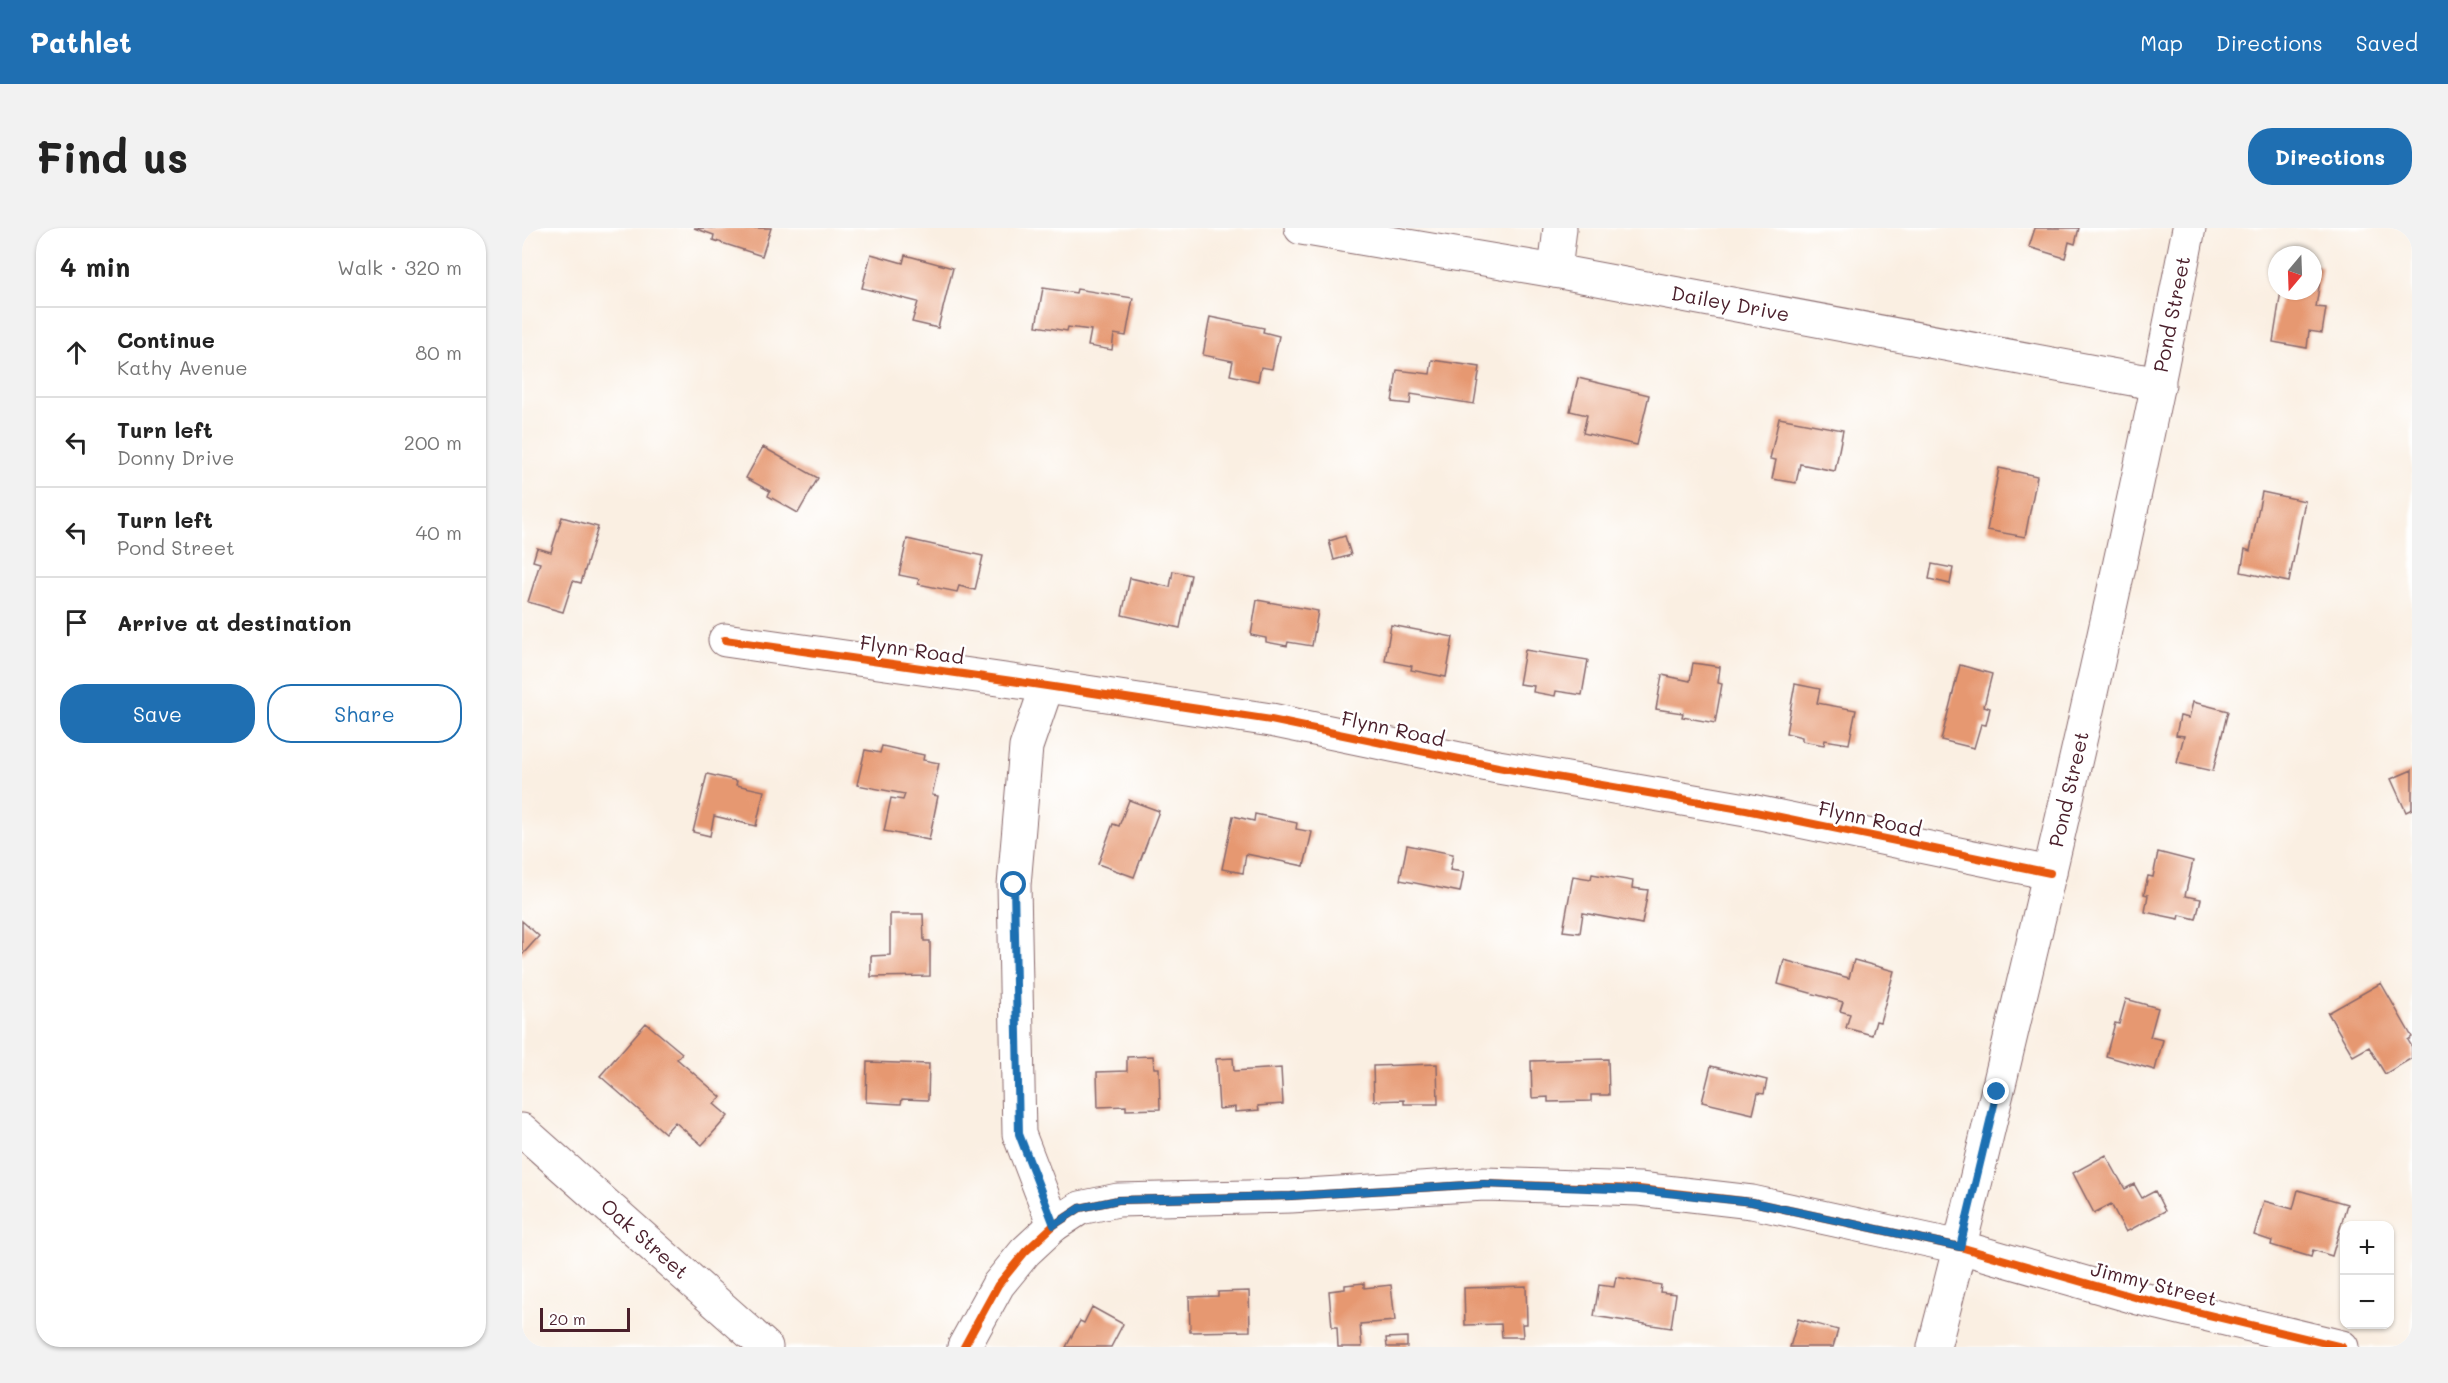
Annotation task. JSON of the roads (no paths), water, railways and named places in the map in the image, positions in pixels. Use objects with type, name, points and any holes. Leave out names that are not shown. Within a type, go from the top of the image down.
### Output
[{"type":"street","name":"Dailey Drive","points":[[1301,228],[1555,271],[2159,384]]},
{"type":"street","points":[[1555,271],[1560,228]]},
{"type":"street","name":"Pond Street","points":[[1934,1347],[1960,1247],[2100,658],[2159,384],[2189,228]]},
{"type":"street","name":"Flynn Road","points":[[725,640],[1271,720],[1498,767],[1746,810],[2050,873]]},
{"type":"street","points":[[1047,686],[1026,747],[1014,885],[1019,1134],[1054,1225]]},
{"type":"street","name":"Oak Street","points":[[522,1130],[766,1347]]},
{"type":"street","name":"Jimmy Street","points":[[964,1347],[998,1285],[1025,1252],[1054,1225],[1080,1208],[1118,1200],[1291,1196],[1484,1184],[1639,1190],[1752,1202],[1960,1247],[2138,1298],[2342,1347]]}]
